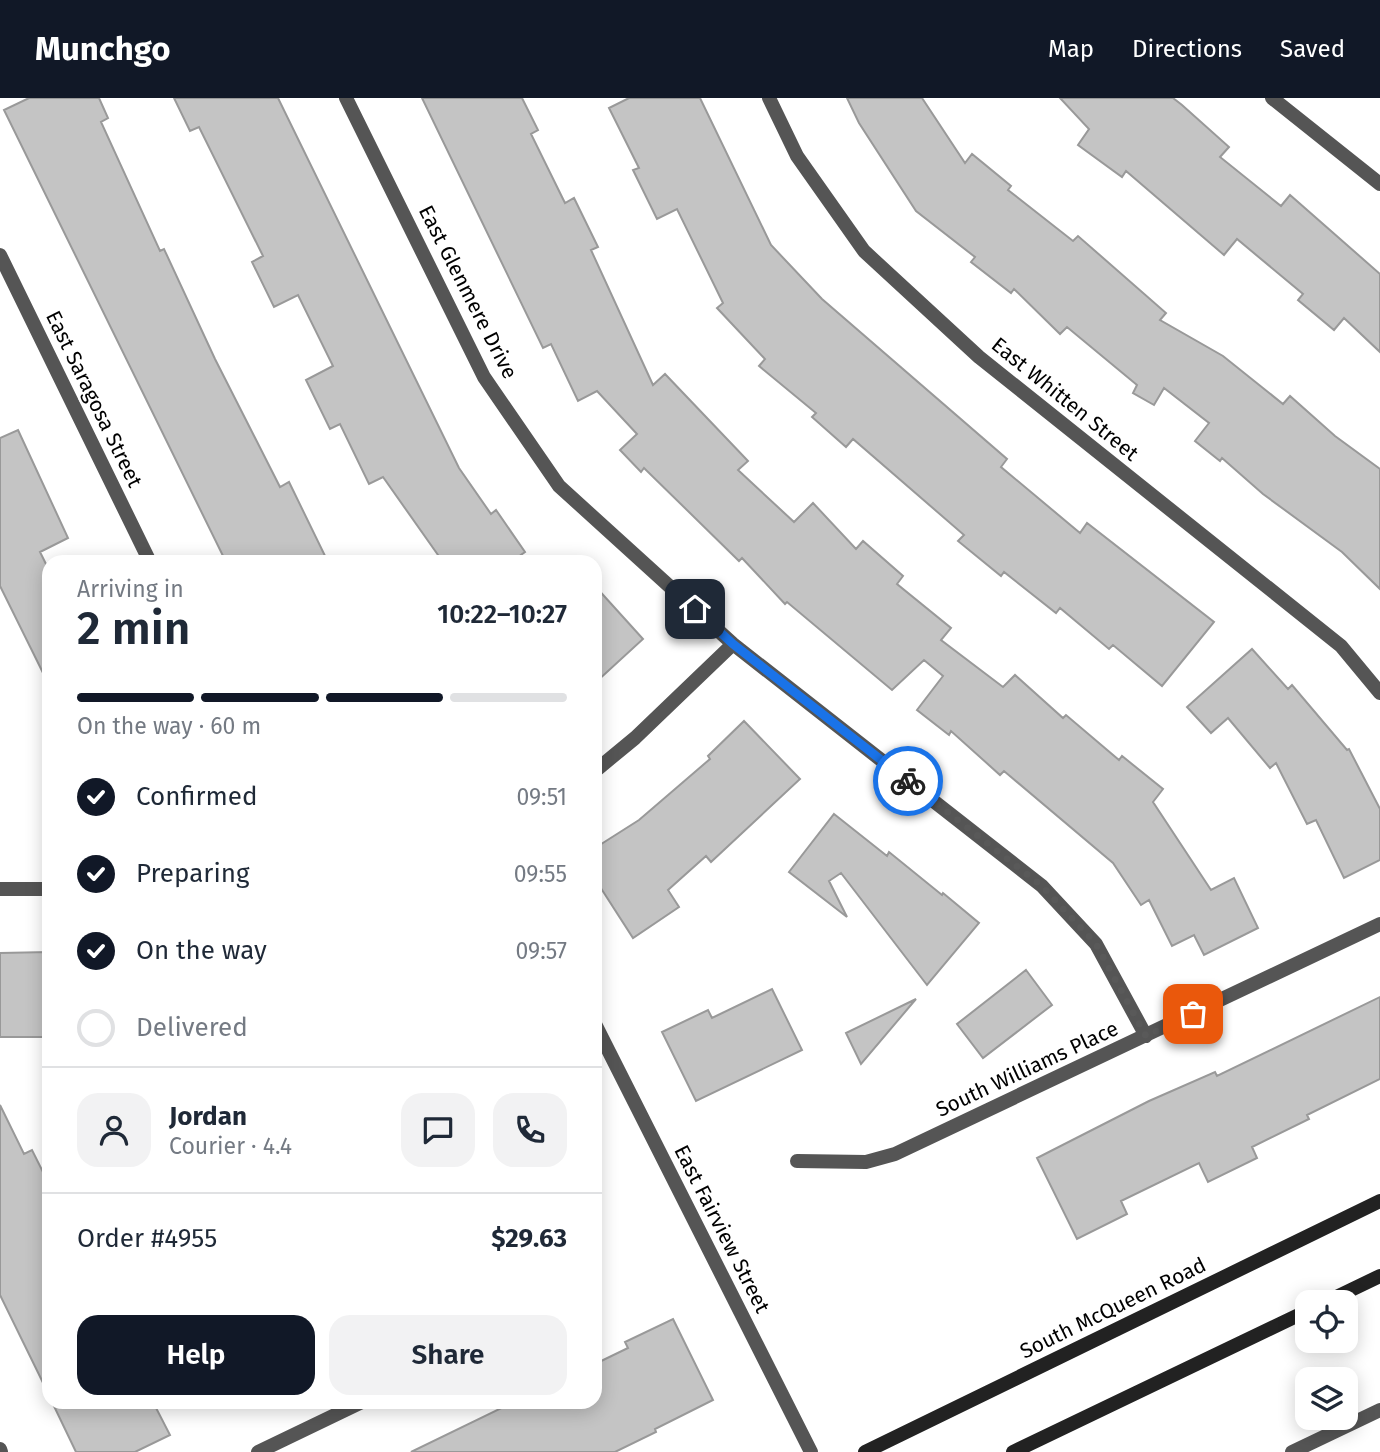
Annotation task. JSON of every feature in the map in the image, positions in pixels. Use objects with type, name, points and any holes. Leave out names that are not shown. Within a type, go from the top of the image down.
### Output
[{"type":"main road","name":"South McQueen Road","points":[[865,1452],[1380,1201]]},
{"type":"main road","points":[[1351,1290],[1380,1276]]},
{"type":"main road","points":[[1013,1452],[1295,1317]]},
{"type":"street","name":"East Glenmere Drive","points":[[346,98],[484,377],[559,486],[733,644],[1042,886],[1096,944],[1146,1036]]},
{"type":"street","name":"East Whitten Street","points":[[769,98],[797,156],[864,251],[979,357],[1341,646],[1380,693]]},
{"type":"street","points":[[1272,98],[1380,184]]},
{"type":"street","name":"East Saragosa Street","points":[[0,255],[147,555]]},
{"type":"street","points":[[602,765],[635,738],[733,644]]},
{"type":"street","points":[[0,889],[42,889]]},
{"type":"street","name":"South Williams Place","points":[[797,1161],[866,1162],[895,1154],[1380,925]]},
{"type":"street","name":"East Fairview Street","points":[[602,1038],[811,1452]]},
{"type":"street","points":[[258,1452],[347,1409]]},
{"type":"street","points":[[1292,1452],[1380,1410]]},
{"type":"building","points":[[29,98],[99,98],[108,118],[101,122],[160,251],[164,249],[215,359],[280,487],[289,482],[325,555],[223,555],[4,110]]},
{"type":"building","points":[[174,98],[278,98],[459,468],[491,514],[496,510],[525,552],[521,555],[438,555],[383,477],[369,484],[340,424],[330,429],[306,380],[333,366],[298,295],[274,307],[252,262],[263,256],[199,127],[190,131]]},
{"type":"building","points":[[422,98],[522,98],[538,130],[531,134],[565,203],[574,198],[598,247],[591,250],[653,385],[665,374],[748,461],[738,470],[794,522],[813,503],[856,549],[863,541],[903,576],[897,584],[951,628],[941,640],[1003,687],[1015,675],[1063,718],[1066,715],[1119,760],[1122,756],[1163,789],[1153,802],[1211,890],[1234,878],[1258,928],[1204,955],[1194,935],[1172,946],[1149,900],[1141,905],[1113,863],[1004,771],[1000,775],[951,731],[949,735],[917,710],[943,676],[924,660],[892,690],[787,602],[785,604],[742,558],[739,561],[644,468],[641,472],[620,450],[637,434],[597,391],[578,401],[551,344],[543,348]]},
{"type":"building","points":[[629,98],[700,98],[771,245],[822,299],[1007,459],[1001,467],[1080,533],[1087,523],[1214,622],[1162,686],[1113,645],[1109,649],[1060,608],[1056,613],[1004,572],[1001,576],[958,541],[964,535],[853,439],[846,447],[812,417],[816,413],[759,366],[765,359],[717,308],[723,303],[677,209],[657,219],[633,170],[639,168],[609,108]]},
{"type":"building","points":[[847,98],[922,98],[965,163],[972,154],[1011,186],[1008,190],[1073,241],[1078,236],[1166,313],[1160,320],[1223,356],[1283,404],[1290,396],[1335,436],[1380,469],[1380,589],[1342,552],[1263,494],[1222,458],[1220,461],[1195,441],[1209,423],[1164,388],[1154,405],[1133,393],[1137,385],[1067,327],[1060,334],[1014,289],[1011,293],[971,262],[975,257],[916,211],[859,123]]},
{"type":"building","points":[[1060,98],[1173,98],[1182,105],[1229,147],[1220,157],[1281,206],[1290,195],[1380,274],[1380,352],[1344,318],[1334,330],[1298,300],[1303,294],[1237,239],[1224,255],[1126,171],[1122,177],[1078,145],[1089,129]]},
{"type":"building","points":[[18,430],[68,538],[40,552],[42,671],[0,586],[0,438]]},
{"type":"building","points":[[602,594],[643,639],[602,677]]},
{"type":"building","points":[[1252,649],[1288,689],[1292,685],[1347,750],[1349,749],[1380,809],[1380,860],[1344,878],[1316,820],[1307,824],[1276,763],[1270,768],[1228,718],[1211,733],[1187,707]]},
{"type":"building","points":[[744,721],[800,779],[711,862],[706,856],[668,890],[679,907],[633,938],[602,890],[602,844],[639,820],[710,759],[708,756]]},
{"type":"building","points":[[834,814],[887,856],[889,852],[979,923],[927,985],[841,873],[829,881],[847,917],[789,872]]},
{"type":"building","points":[[42,952],[42,1037],[0,1037],[0,953]]},
{"type":"building","points":[[1026,970],[1052,1005],[983,1058],[957,1024]]},
{"type":"building","points":[[772,989],[802,1050],[696,1101],[662,1032],[708,1010],[712,1018]]},
{"type":"building","points":[[1380,997],[1380,1079],[1307,1115],[1309,1119],[1252,1147],[1257,1158],[1208,1182],[1199,1163],[1121,1201],[1127,1214],[1077,1239],[1037,1158],[1149,1101],[1215,1072],[1217,1076]]},
{"type":"building","points":[[916,999],[861,1064],[846,1033]]},
{"type":"building","points":[[0,1105],[24,1154],[32,1150],[42,1170],[42,1381],[0,1295]]},
{"type":"building","points":[[673,1319],[713,1400],[615,1452],[411,1452],[500,1409],[602,1409],[602,1361],[628,1348],[625,1342]]},
{"type":"building","points":[[55,1409],[157,1409],[170,1435],[135,1452],[76,1452]]},
{"type":"way so far","points":[[908,781],[1042,886],[1096,944],[1146,1036],[1193,1014]]},
{"type":"route","points":[[695,609],[733,644],[908,781]]}]
